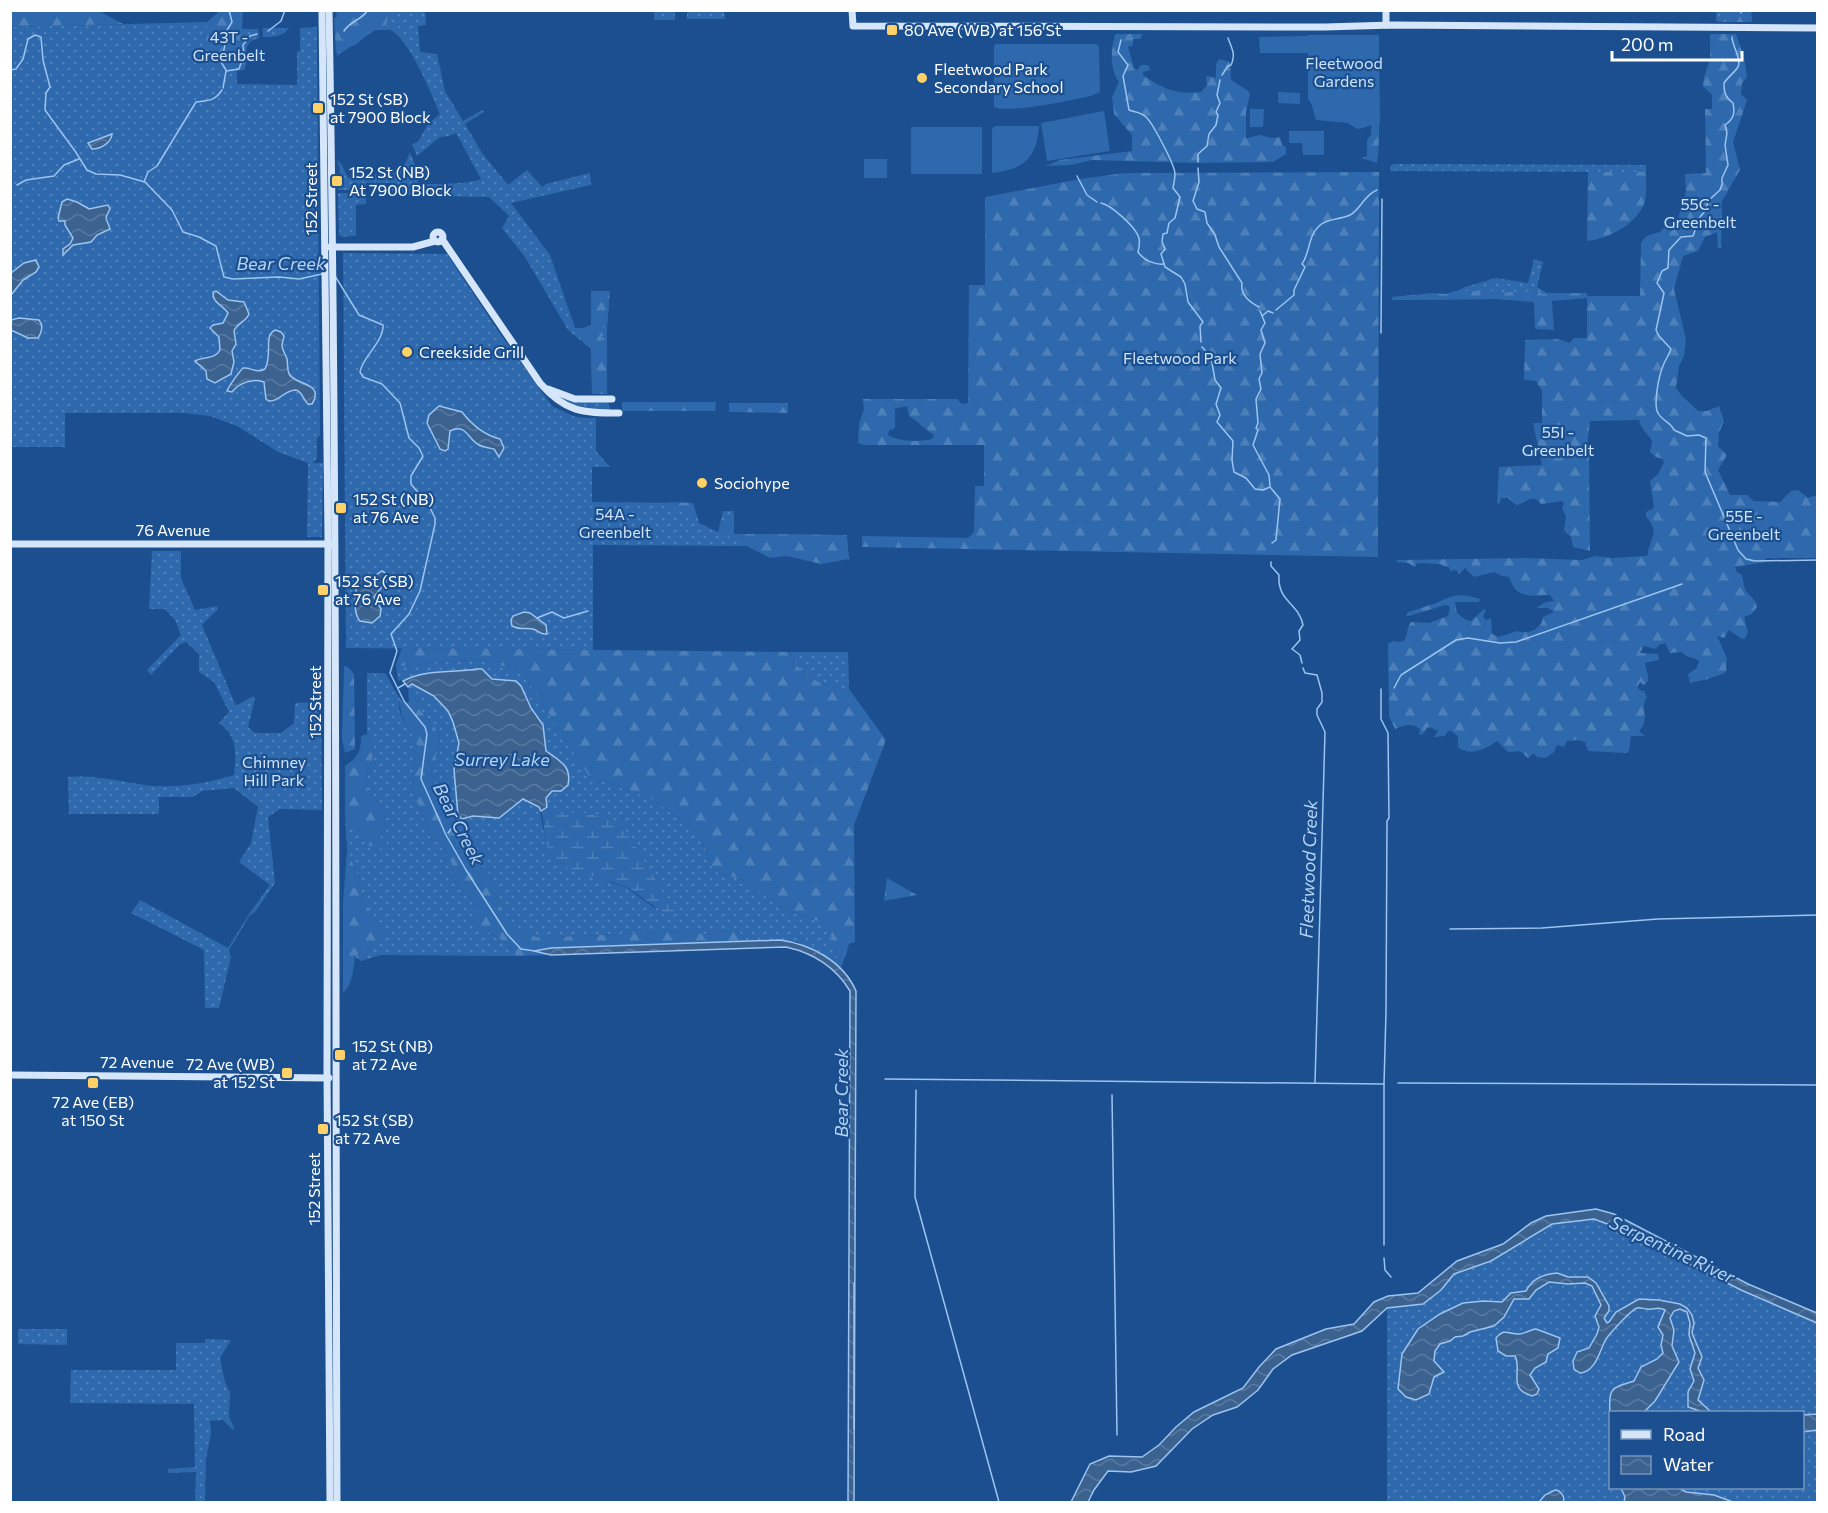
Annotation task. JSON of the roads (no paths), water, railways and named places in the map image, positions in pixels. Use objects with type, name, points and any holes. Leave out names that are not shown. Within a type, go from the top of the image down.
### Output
[{"type":"main road","name":"152 Street","points":[[322,10],[329,247]]},
{"type":"main road","name":"152 Street","points":[[329,10],[332,543],[330,1503]]},
{"type":"main road","points":[[852,10],[853,26],[1818,28]]},
{"type":"main road","points":[[1386,10],[1386,26]]},
{"type":"main road","points":[[329,247],[418,246],[437,240],[452,254],[543,387],[557,400],[574,409],[589,413],[619,413]]},
{"type":"main road","points":[[543,387],[575,399],[612,399]]},
{"type":"main road","name":"76 Avenue","points":[[10,544],[332,543]]},
{"type":"main road","name":"72 Avenue","points":[[10,1075],[331,1078]]},
{"type":"main road","name":"152 Street","points":[[331,1078],[337,1503]]},
{"type":"main road","points":[[329,1274],[332,1278],[336,1308]]},
{"type":"water","points":[[112,134],[108,143],[99,148],[92,149],[88,143]]},
{"type":"water","points":[[67,199],[89,209],[108,205],[110,209],[106,219],[110,229],[97,235],[91,242],[73,245],[63,255],[63,249],[70,244],[73,238],[65,221],[59,221],[58,218],[62,202]]},
{"type":"water","points":[[36,260],[39,267],[36,272],[23,280],[11,295],[11,273],[24,263]]},
{"type":"water","points":[[216,291],[228,300],[244,302],[249,314],[234,331],[236,344],[232,351],[234,362],[231,374],[215,383],[207,379],[206,371],[195,361],[212,357],[220,350],[219,337],[210,328],[223,323],[228,313],[214,299],[213,292]]},
{"type":"water","points":[[19,318],[39,320],[42,329],[38,338],[28,338],[11,330],[11,320]]},
{"type":"water","points":[[275,330],[284,336],[282,347],[287,359],[289,374],[315,392],[312,404],[308,404],[296,390],[269,401],[266,399],[264,382],[259,381],[246,382],[232,392],[227,391],[243,368],[259,371],[265,369],[271,333]]},
{"type":"water","points":[[439,406],[462,412],[479,429],[500,439],[504,448],[499,457],[494,449],[479,445],[460,429],[450,431],[448,449],[445,451],[440,449],[427,423],[429,415]]},
{"type":"water","points":[[382,571],[387,574],[388,579],[374,597],[381,609],[380,616],[372,623],[360,621],[355,608],[357,582],[361,579],[370,579]]},
{"type":"water","points":[[524,612],[530,613],[546,625],[547,634],[512,626],[513,616]]},
{"type":"water","name":"Surrey Lake","points":[[482,669],[492,679],[516,681],[521,686],[531,708],[543,725],[546,751],[564,765],[568,773],[568,785],[561,791],[552,791],[546,798],[547,807],[541,811],[539,807],[523,799],[499,818],[473,816],[462,819],[458,815],[454,770],[459,743],[453,722],[448,711],[434,696],[412,684],[408,687],[403,681],[429,673]]},
{"type":"water","points":[[780,940],[803,945],[824,956],[843,971],[856,991],[854,1502],[848,1502],[850,991],[837,974],[822,962],[786,947],[551,955],[534,951],[551,948]]},
{"type":"water","name":"Serpentine River","points":[[1596,1209],[1614,1214],[1748,1284],[1817,1313],[1817,1323],[1741,1290],[1621,1229],[1594,1219],[1552,1224],[1491,1261],[1454,1274],[1441,1290],[1423,1304],[1387,1308],[1362,1331],[1292,1355],[1273,1369],[1258,1390],[1237,1407],[1213,1415],[1192,1429],[1156,1466],[1131,1472],[1108,1471],[1088,1502],[1071,1502],[1090,1464],[1109,1456],[1142,1457],[1159,1445],[1194,1412],[1243,1388],[1276,1349],[1326,1329],[1354,1324],[1374,1302],[1388,1296],[1418,1293],[1457,1261],[1503,1244],[1531,1223],[1546,1216]]},
{"type":"water","points":[[1557,1273],[1568,1277],[1588,1277],[1596,1283],[1609,1306],[1609,1311],[1604,1318],[1607,1323],[1616,1312],[1639,1299],[1659,1300],[1680,1304],[1687,1308],[1692,1315],[1694,1323],[1692,1333],[1702,1357],[1698,1368],[1704,1380],[1698,1400],[1710,1411],[1688,1407],[1688,1392],[1694,1381],[1690,1369],[1695,1353],[1689,1335],[1690,1323],[1687,1312],[1680,1309],[1674,1311],[1670,1318],[1674,1330],[1672,1346],[1679,1362],[1655,1401],[1645,1411],[1610,1411],[1610,1398],[1613,1390],[1634,1381],[1641,1367],[1657,1359],[1663,1353],[1661,1345],[1663,1335],[1658,1327],[1665,1310],[1637,1308],[1634,1310],[1607,1338],[1593,1366],[1580,1373],[1574,1369],[1573,1361],[1577,1352],[1589,1348],[1597,1334],[1599,1327],[1595,1316],[1601,1305],[1592,1286],[1585,1283],[1549,1282],[1536,1290],[1529,1299],[1514,1299],[1504,1317],[1494,1326],[1455,1337],[1440,1344],[1435,1351],[1434,1361],[1444,1372],[1434,1377],[1429,1394],[1416,1400],[1406,1397],[1398,1389],[1402,1354],[1418,1329],[1440,1314],[1463,1303],[1502,1302],[1511,1293],[1526,1291],[1532,1283]]},
{"type":"water","points":[[1536,1329],[1560,1338],[1558,1348],[1548,1354],[1546,1362],[1535,1368],[1530,1375],[1539,1389],[1537,1394],[1532,1396],[1519,1388],[1517,1360],[1515,1356],[1506,1356],[1498,1351],[1496,1338],[1505,1332],[1520,1334]]},
{"type":"water","points":[[1817,1414],[1817,1430],[1804,1432],[1804,1415]]},
{"type":"water","points":[[1621,1489],[1681,1489],[1686,1492],[1714,1495],[1733,1502],[1624,1502],[1625,1497]]},
{"type":"water","points":[[1555,1490],[1562,1494],[1563,1502],[1539,1502],[1545,1495]]},
{"type":"waterway","points":[[226,70],[221,62],[225,45],[223,37],[232,22],[229,10]]},
{"type":"waterway","points":[[268,31],[281,21],[285,10]]},
{"type":"waterway","points":[[344,31],[368,10]]},
{"type":"waterway","points":[[223,88],[226,71],[239,69],[244,54],[243,45],[250,36],[257,34]]},
{"type":"waterway","name":"Bear Creek","points":[[10,70],[16,69],[23,59],[28,39],[35,35],[41,37],[43,60],[50,87],[46,93],[45,110],[87,170],[96,174],[120,175],[145,182],[172,210],[183,232],[216,246],[224,277],[299,279],[322,274]]},
{"type":"waterway","points":[[1732,37],[1739,64],[1724,83],[1724,89],[1728,99],[1733,103],[1734,110],[1732,118],[1725,125],[1728,165],[1720,190],[1708,201],[1693,236],[1681,237],[1669,250],[1668,268],[1662,271],[1657,283],[1664,293],[1656,330],[1671,349],[1660,376],[1656,397],[1657,409],[1660,416],[1674,430],[1687,436],[1699,435],[1706,438],[1705,472],[1738,550],[1746,559],[1755,561],[1818,560]]},
{"type":"waterway","points":[[1222,75],[1231,65],[1233,58],[1228,38]]},
{"type":"waterway","name":"Fleetwood Creek","points":[[1121,40],[1118,52],[1128,65],[1123,76],[1129,110],[1146,117],[1163,144],[1174,169],[1173,188],[1180,197],[1175,218],[1169,223],[1167,233],[1163,234],[1162,242],[1165,249],[1161,254],[1165,267],[1181,277],[1185,284],[1188,302],[1203,322],[1200,326],[1201,342]]},
{"type":"waterway","points":[[1198,162],[1198,154],[1207,146],[1209,134],[1216,125],[1218,115],[1216,112],[1220,103],[1217,95],[1220,80]]},
{"type":"waterway","points":[[144,182],[148,172],[157,166],[196,102],[213,99],[222,90]]},
{"type":"waterway","points":[[17,185],[26,180],[54,176],[64,165],[79,159]]},
{"type":"waterway","points":[[1198,168],[1199,182],[1193,201],[1197,209],[1205,212],[1207,223],[1219,247],[1242,283],[1244,295],[1259,307]]},
{"type":"waterway","points":[[1077,176],[1087,195],[1097,202]]},
{"type":"waterway","points":[[1276,310],[1294,295],[1294,290],[1305,267],[1302,264],[1315,230],[1326,222],[1350,215],[1377,190]]},
{"type":"waterway","points":[[1381,333],[1382,199]]},
{"type":"waterway","points":[[1101,203],[1117,212],[1137,233],[1140,255],[1157,264],[1164,264]]},
{"type":"waterway","name":"Bear Creek","points":[[335,276],[359,315],[383,325],[380,337],[360,372],[363,377],[382,384],[400,403],[409,438],[423,456],[411,476],[411,484],[429,506],[435,518],[420,591],[409,614],[391,634],[397,651],[390,673],[404,701],[425,727],[427,734],[421,779],[446,835],[507,934],[521,949],[535,951]]},
{"type":"waterway","points":[[1260,311],[1265,323],[1261,330],[1265,343],[1260,354],[1261,389],[1256,399],[1258,423],[1256,428],[1258,430],[1253,445],[1269,475],[1270,486]]},
{"type":"waterway","points":[[1262,316],[1268,311],[1273,313]]},
{"type":"waterway","name":"Fleetwood Creek","points":[[1202,347],[1211,357],[1215,380],[1221,388],[1216,404],[1220,415],[1217,422],[1233,441],[1234,472],[1246,478],[1255,489],[1263,490],[1270,487],[1280,499],[1276,540],[1272,543]]},
{"type":"waterway","name":"Fleetwood Creek","points":[[1271,562],[1271,566],[1279,575],[1281,591],[1301,618],[1303,625],[1299,631],[1300,640],[1292,649],[1300,655],[1302,663]]},
{"type":"waterway","points":[[1394,688],[1401,675],[1456,640],[1468,638],[1500,643],[1516,642],[1682,584]]},
{"type":"waterway","points":[[537,618],[552,612],[564,618],[588,611]]},
{"type":"waterway","name":"Fleetwood Creek","points":[[1303,668],[1305,673],[1317,675],[1322,693],[1322,702],[1317,709],[1317,715],[1325,732],[1315,1083]]},
{"type":"waterway","points":[[398,688],[405,684]]},
{"type":"waterway","points":[[1381,689],[1381,719],[1388,733],[1389,818],[1387,821],[1384,1084]]},
{"type":"waterway","points":[[448,833],[460,817]]},
{"type":"waterway","points":[[1450,929],[1542,928],[1658,919],[1818,915]]},
{"type":"waterway","points":[[885,1079],[1384,1084],[1384,1245]]},
{"type":"waterway","points":[[1398,1083],[1818,1085]]},
{"type":"waterway","points":[[916,1090],[915,1197],[999,1502]]},
{"type":"waterway","points":[[1112,1095],[1117,1435]]},
{"type":"waterway","points":[[1384,1258],[1385,1270],[1391,1277]]},
{"type":"waterway","name":"Bear Creek","points":[[854,1283],[854,1429]]},
{"type":"place","name":"80 Ave (WB) at 156 St","points":[[892,30]]},
{"type":"place","name":"Fleetwood Park Secondary School","points":[[922,78]]},
{"type":"place","name":"152 St (SB) at 7900 Block","points":[[318,108]]},
{"type":"place","name":"152 St (NB) At 7900 Block","points":[[337,181]]},
{"type":"place","name":"Creekside Grill","points":[[407,352]]},
{"type":"place","name":"Sociohype","points":[[702,483]]},
{"type":"place","name":"152 St (NB) at 76 Ave","points":[[341,508]]},
{"type":"place","name":"152 St (SB) at 76 Ave","points":[[323,590]]},
{"type":"place","name":"152 St (NB) at 72 Ave","points":[[340,1055]]},
{"type":"place","name":"72 Ave (WB) at 152 St","points":[[287,1073]]},
{"type":"place","name":"72 Ave (EB) at 150 St","points":[[93,1083]]},
{"type":"place","name":"152 St (SB) at 72 Ave","points":[[323,1129]]},
{"type":"park label","name":"43T - Greenbelt","points":[[229,46]]},
{"type":"park label","name":"Fleetwood Gardens","points":[[1344,72]]},
{"type":"park label","name":"55C - Greenbelt","points":[[1700,213]]},
{"type":"park label","name":"Fleetwood Park","points":[[1180,358]]},
{"type":"park label","name":"55I - Greenbelt","points":[[1558,441]]},
{"type":"park label","name":"54A - Greenbelt","points":[[615,523]]},
{"type":"park label","name":"55E - Greenbelt","points":[[1744,525]]},
{"type":"park label","name":"Chimney Hill Park","points":[[274,771]]}]
